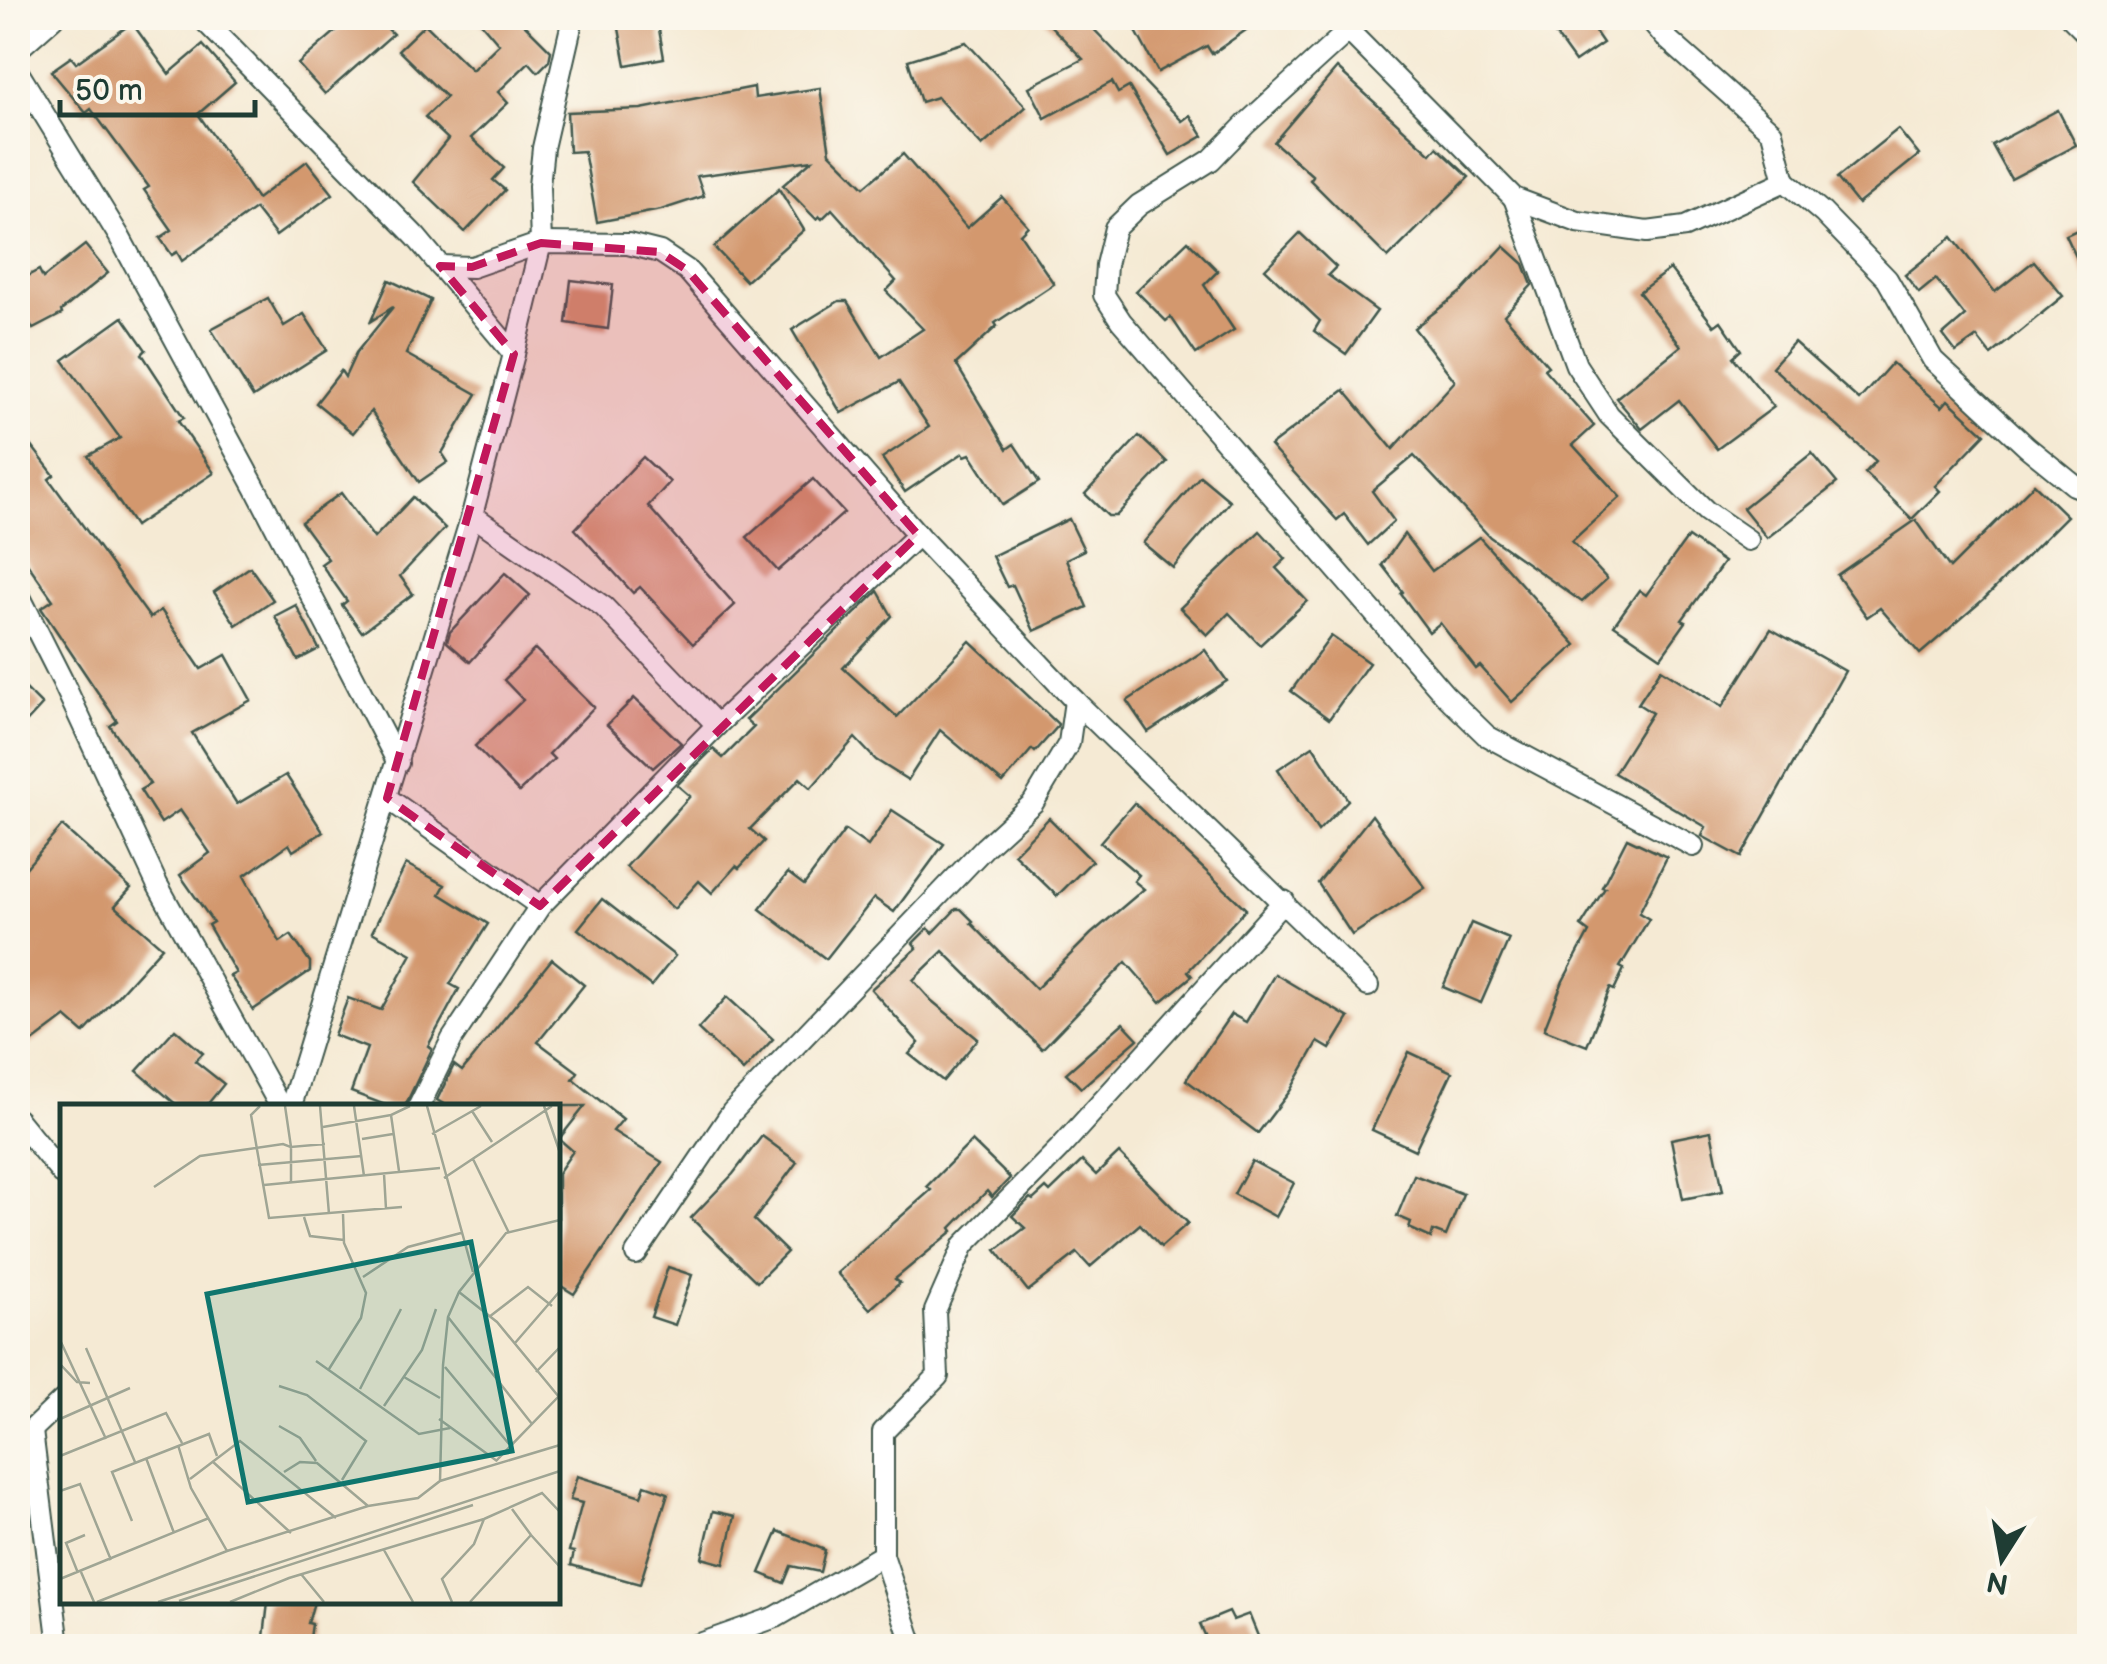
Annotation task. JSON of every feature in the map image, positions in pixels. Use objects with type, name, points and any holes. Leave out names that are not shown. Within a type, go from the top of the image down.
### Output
[{"type":"street","points":[[18,49],[52,18]]},
{"type":"street","points":[[202,18],[440,266],[514,354]]},
{"type":"street","points":[[293,1104],[472,515],[514,354],[541,243],[539,186],[543,148],[573,18]]},
{"type":"street","points":[[1650,18],[1665,37],[1772,132],[1785,181],[1823,213],[1887,279],[1933,360],[2027,446],[2074,485],[2090,491]]},
{"type":"street","points":[[2071,18],[2090,38]]},
{"type":"street","points":[[1692,846],[1487,736],[1445,695],[1121,321],[1104,294],[1115,228],[1139,205],[1211,160],[1342,24],[1514,198],[1576,365],[1609,415],[1706,511],[1748,540]]},
{"type":"street","points":[[18,72],[128,253],[398,763]]},
{"type":"street","points":[[1514,198],[1578,222],[1647,232],[1685,228],[1785,181]]},
{"type":"street","points":[[440,266],[472,267],[541,243],[628,244],[660,252],[687,270],[918,535],[1075,702],[1284,900],[1368,986]]},
{"type":"street","points":[[472,515],[604,607],[717,726]]},
{"type":"street","points":[[420,1104],[452,1039],[540,906],[717,726],[918,535]]},
{"type":"street","points":[[18,593],[157,884],[279,1104]]},
{"type":"street","points":[[636,1254],[732,1112],[985,847],[1033,803],[1069,743],[1075,702]]},
{"type":"street","points":[[387,798],[540,906]]},
{"type":"street","points":[[913,1646],[883,1555],[882,1432],[938,1376],[935,1311],[964,1245],[1059,1149],[1284,900]]},
{"type":"street","points":[[18,1120],[60,1172]]},
{"type":"street","points":[[59,1646],[25,1437],[60,1403]]},
{"type":"street","points":[[694,1646],[776,1617],[883,1555]]},
{"type":"highlighted area","points":[[541,243],[660,252],[687,270],[918,535],[540,906],[387,798],[514,354],[440,266],[472,267]]},
{"type":"building","points":[[351,18],[377,18],[393,34],[325,94],[298,64]]},
{"type":"building","points":[[477,18],[518,18],[551,51],[549,61],[538,72],[529,62],[498,92],[508,103],[471,138],[504,168],[493,180],[505,190],[465,232],[413,182],[448,139],[425,117],[446,97],[398,50],[425,24],[472,70],[499,44]]},
{"type":"building","points":[[617,18],[657,18],[664,58],[626,65]]},
{"type":"building","points":[[1043,18],[1083,18],[1182,121],[1190,115],[1203,136],[1170,155],[1129,87],[1118,93],[1112,82],[1045,118],[1029,87],[1083,59]]},
{"type":"building","points":[[1129,18],[1263,18],[1212,54],[1207,46],[1158,72]]},
{"type":"building","points":[[1570,18],[1586,18],[1603,43],[1575,62],[1552,30]]},
{"type":"building","points":[[132,23],[169,74],[203,45],[235,82],[198,114],[257,199],[307,161],[333,194],[276,236],[255,209],[182,261],[177,252],[172,255],[160,238],[172,230],[144,190],[149,187],[91,109],[86,113],[51,71],[71,57],[76,63]]},
{"type":"building","points":[[966,42],[1026,107],[982,146],[937,97],[921,102],[908,60]]},
{"type":"building","points":[[1337,68],[1431,154],[1437,147],[1469,177],[1388,258],[1310,180],[1313,176],[1274,142]]},
{"type":"building","points":[[754,87],[755,98],[820,88],[830,153],[864,187],[903,154],[967,228],[1002,197],[1028,226],[1020,234],[1054,284],[995,323],[997,326],[956,364],[1007,449],[1014,444],[1039,482],[1003,505],[970,454],[963,453],[905,492],[882,458],[929,427],[899,382],[841,413],[792,330],[839,301],[847,301],[881,357],[923,329],[886,291],[896,281],[832,209],[822,219],[816,219],[783,185],[812,160],[697,176],[704,196],[661,210],[597,222],[584,151],[569,152],[567,112],[641,109]]},
{"type":"building","points":[[2058,110],[2076,145],[2011,179],[1992,145]]},
{"type":"building","points":[[1898,129],[1919,155],[1858,204],[1837,178]]},
{"type":"building","points":[[779,189],[804,230],[746,281],[714,247]]},
{"type":"building","points":[[2090,224],[2090,287],[2066,235]]},
{"type":"building","points":[[1300,233],[1336,267],[1328,275],[1377,311],[1346,354],[1314,331],[1320,321],[1265,269]]},
{"type":"building","points":[[1952,237],[1995,292],[2034,261],[2063,296],[1991,355],[1977,337],[1956,352],[1943,335],[1965,316],[1936,279],[1919,293],[1905,275]]},
{"type":"building","points":[[1188,241],[1218,271],[1204,285],[1234,330],[1196,354],[1171,317],[1166,321],[1136,291]]},
{"type":"building","points":[[85,245],[108,273],[62,314],[33,329],[28,319],[18,326],[18,281],[39,270],[43,278]]},
{"type":"building","points":[[1504,246],[1524,264],[1532,285],[1504,315],[1594,426],[1573,445],[1620,497],[1572,541],[1607,579],[1582,602],[1490,537],[1414,456],[1372,491],[1394,521],[1368,545],[1344,514],[1337,520],[1270,446],[1344,390],[1393,449],[1455,381],[1414,328],[1462,291]]},
{"type":"building","points":[[1670,269],[1714,326],[1721,321],[1741,350],[1733,357],[1774,407],[1717,449],[1679,400],[1642,429],[1616,398],[1681,346],[1639,292]]},
{"type":"building","points":[[389,280],[431,300],[406,354],[477,394],[442,453],[448,462],[419,482],[371,411],[353,433],[316,403],[341,371],[345,377],[356,353],[393,307],[371,321]]},
{"type":"building","points":[[571,280],[613,285],[608,329],[566,323]]},
{"type":"building","points":[[268,298],[284,326],[304,314],[327,350],[253,397],[211,329]]},
{"type":"building","points":[[123,317],[184,418],[178,421],[214,473],[135,526],[88,456],[120,438],[63,360]]},
{"type":"building","points":[[1794,342],[1859,400],[1892,363],[1942,407],[1948,400],[1985,434],[1935,486],[1940,491],[1912,519],[1865,473],[1876,461],[1772,367]]},
{"type":"building","points":[[18,428],[54,475],[49,479],[150,618],[161,610],[201,669],[226,655],[251,700],[192,733],[237,804],[286,775],[323,832],[293,851],[289,844],[244,876],[280,942],[291,935],[310,962],[310,971],[253,1010],[230,976],[236,973],[208,925],[213,922],[180,875],[210,853],[180,810],[161,823],[140,790],[150,784],[110,726],[117,721],[41,608],[53,600],[18,550]]},
{"type":"building","points":[[1139,436],[1167,462],[1116,516],[1108,516],[1085,494]]},
{"type":"building","points":[[1812,453],[1837,483],[1767,538],[1743,508]]},
{"type":"building","points":[[643,457],[670,482],[648,506],[735,605],[693,644],[640,587],[633,593],[575,529]]},
{"type":"building","points":[[1200,476],[1230,501],[1173,568],[1143,543]]},
{"type":"building","points":[[813,479],[844,513],[778,571],[747,537]]},
{"type":"building","points":[[2034,484],[2067,516],[1984,599],[1920,654],[1880,608],[1867,617],[1837,575],[1916,520],[1950,568]]},
{"type":"building","points":[[341,493],[374,538],[413,497],[445,528],[400,576],[413,594],[362,632],[342,605],[347,601],[321,564],[328,559],[301,522]]},
{"type":"building","points":[[1069,519],[1084,550],[1066,559],[1087,607],[1034,631],[1013,585],[1007,587],[992,556]]},
{"type":"building","points":[[1260,531],[1286,559],[1276,568],[1307,601],[1260,645],[1229,613],[1207,635],[1180,608]]},
{"type":"building","points":[[1404,534],[1432,571],[1479,537],[1576,645],[1512,702],[1480,666],[1476,669],[1440,623],[1429,632],[1382,565]]},
{"type":"building","points":[[1688,537],[1724,562],[1661,657],[1614,625],[1639,590],[1646,595]]},
{"type":"building","points":[[250,567],[273,600],[236,625],[214,592]]},
{"type":"building","points":[[505,573],[530,595],[470,662],[447,642],[450,632]]},
{"type":"building","points":[[878,591],[892,616],[843,668],[897,717],[970,641],[1057,727],[1003,783],[940,730],[908,780],[876,760],[855,738],[811,788],[800,778],[750,829],[764,841],[739,868],[736,866],[712,893],[699,881],[674,909],[626,867],[690,796],[677,785],[713,749],[723,758],[754,727],[746,720]]},
{"type":"building","points":[[296,605],[319,649],[298,660],[275,616]]},
{"type":"building","points":[[1771,629],[1845,671],[1741,857],[1702,836],[1706,827],[1614,773],[1652,713],[1638,704],[1661,669],[1722,707]]},
{"type":"building","points":[[1331,636],[1369,663],[1329,719],[1291,691]]},
{"type":"building","points":[[535,649],[594,707],[549,754],[554,759],[519,792],[475,746],[523,700],[504,680]]},
{"type":"building","points":[[1205,650],[1227,681],[1148,732],[1127,701]]},
{"type":"building","points":[[18,681],[42,705],[18,731]]},
{"type":"building","points":[[634,698],[681,743],[653,768],[607,725]]},
{"type":"building","points":[[1313,746],[1348,800],[1318,831],[1278,769]]},
{"type":"building","points":[[1134,803],[1246,909],[1188,971],[1192,976],[1161,1002],[1126,962],[1042,1049],[943,951],[913,980],[978,1039],[943,1081],[909,1054],[919,1043],[871,989],[917,948],[913,943],[928,928],[933,933],[956,909],[961,909],[1036,989],[1144,889],[1134,881],[1139,875],[1100,842]]},
{"type":"building","points":[[892,810],[944,844],[894,912],[874,898],[826,959],[760,909],[788,873],[804,885],[845,830],[868,846]]},
{"type":"building","points":[[1372,815],[1425,888],[1352,935],[1318,883]]},
{"type":"building","points":[[1049,818],[1092,861],[1057,896],[1014,854]]},
{"type":"building","points":[[62,826],[131,888],[115,906],[162,947],[84,1033],[66,1017],[18,1053],[18,877]]},
{"type":"building","points":[[1627,838],[1667,857],[1639,913],[1649,919],[1620,967],[1624,969],[1614,990],[1610,988],[1587,1046],[1544,1029],[1589,932],[1581,926],[1605,888],[1602,887]]},
{"type":"building","points":[[406,864],[445,885],[440,894],[488,924],[450,984],[459,989],[428,1046],[432,1049],[406,1104],[383,1104],[351,1092],[367,1048],[334,1035],[348,998],[381,1010],[412,954],[372,932]]},
{"type":"building","points":[[602,899],[675,956],[651,986],[578,929]]},
{"type":"building","points":[[1471,923],[1509,939],[1481,1003],[1443,987]]},
{"type":"building","points":[[552,959],[584,985],[538,1042],[578,1072],[573,1079],[623,1119],[613,1131],[662,1162],[574,1294],[560,1285],[560,1170],[573,1151],[560,1138],[585,1106],[444,1104],[437,1100],[454,1065],[462,1071]]},
{"type":"building","points":[[1275,974],[1349,1018],[1330,1049],[1318,1042],[1290,1091],[1258,1133],[1186,1080],[1231,1014],[1246,1022]]},
{"type":"building","points":[[727,997],[773,1039],[743,1071],[698,1029]]},
{"type":"building","points":[[1123,1023],[1138,1039],[1081,1088],[1066,1073]]},
{"type":"building","points":[[175,1029],[203,1053],[195,1061],[224,1084],[208,1104],[176,1104],[137,1071]]},
{"type":"building","points":[[1409,1052],[1452,1072],[1415,1150],[1372,1130]]},
{"type":"building","points":[[1711,1131],[1723,1191],[1683,1199],[1671,1139]]},
{"type":"building","points":[[762,1136],[797,1162],[754,1220],[787,1252],[757,1282],[691,1218]]},
{"type":"building","points":[[972,1141],[1010,1178],[992,1197],[987,1191],[951,1228],[953,1231],[895,1279],[900,1283],[870,1309],[837,1273],[931,1190],[927,1186]]},
{"type":"building","points":[[1119,1153],[1188,1223],[1161,1247],[1140,1224],[1090,1267],[1077,1253],[1028,1291],[996,1250],[1025,1228],[1012,1216],[1030,1198],[1033,1200],[1046,1188],[1050,1192],[1082,1161],[1096,1175]]},
{"type":"building","points":[[1252,1161],[1294,1183],[1276,1217],[1234,1194]]},
{"type":"building","points":[[1414,1175],[1463,1194],[1446,1236],[1433,1231],[1431,1238],[1409,1228],[1411,1222],[1397,1216]]},
{"type":"building","points":[[668,1267],[692,1275],[675,1325],[651,1317]]},
{"type":"building","points":[[577,1476],[641,1496],[645,1485],[668,1493],[640,1584],[571,1565],[574,1552],[569,1551],[582,1503],[570,1500]]},
{"type":"building","points":[[713,1511],[735,1516],[724,1564],[702,1558]]},
{"type":"building","points":[[778,1531],[825,1550],[820,1572],[791,1566],[784,1583],[760,1573]]},
{"type":"building","points":[[268,1604],[313,1604],[308,1623],[312,1624],[309,1646],[263,1646]]},
{"type":"building","points":[[1229,1612],[1233,1620],[1249,1614],[1262,1646],[1210,1646],[1200,1624]]}]
